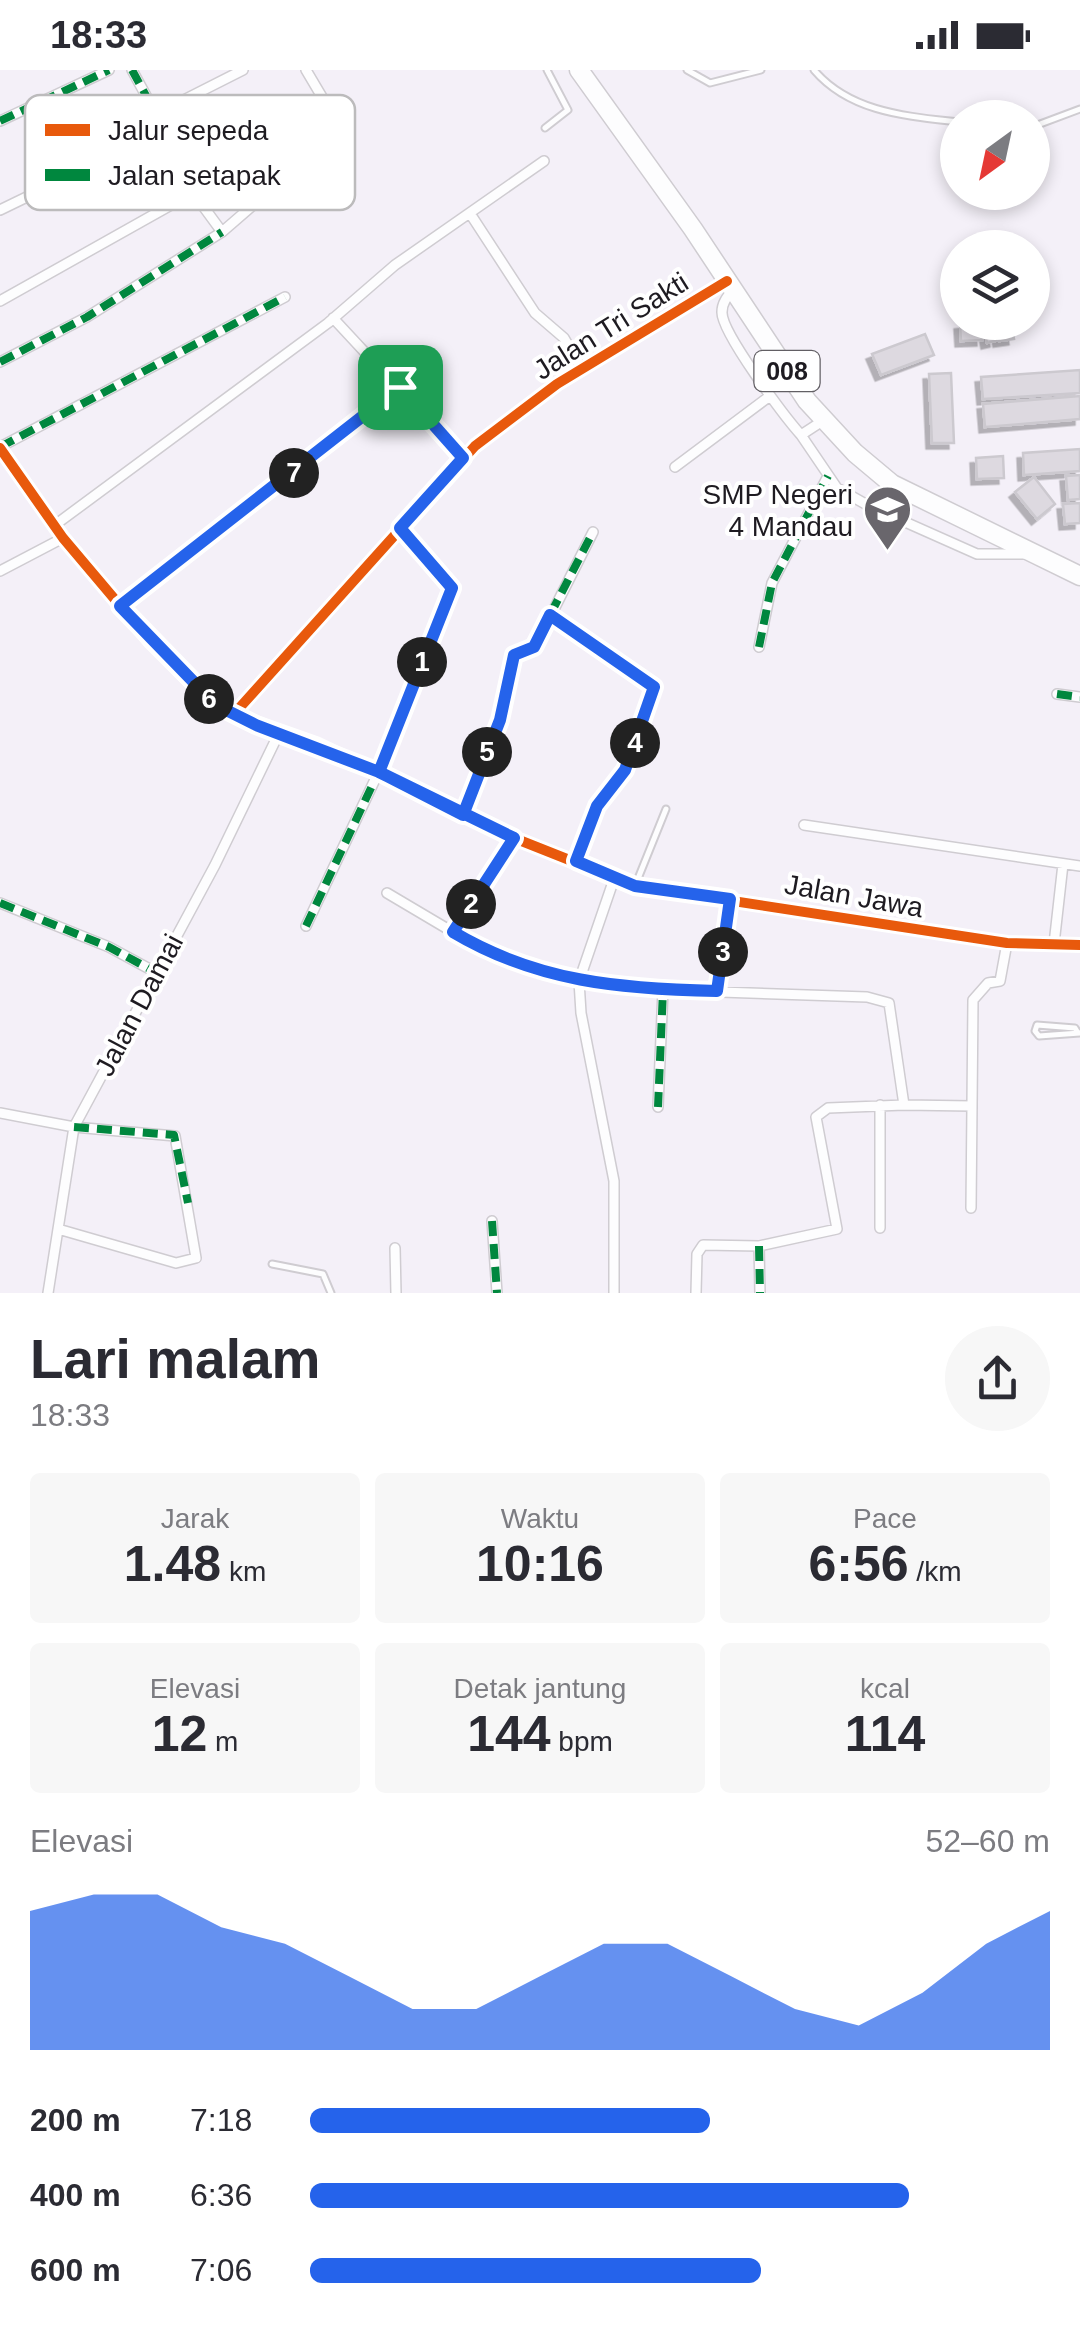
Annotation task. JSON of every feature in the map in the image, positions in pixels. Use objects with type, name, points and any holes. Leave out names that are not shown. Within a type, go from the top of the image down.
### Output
[{"type":"highway","name":"008","points":[[580,70],[824,420],[892,484],[1080,576]]},
{"type":"street","points":[[54,95],[109,70]]},
{"type":"street","points":[[132,70],[146,95]]},
{"type":"street","points":[[195,95],[243,70]]},
{"type":"street","points":[[306,70],[321,95]]},
{"type":"street","points":[[0,120],[25,109]]},
{"type":"street","points":[[55,525],[333,318],[395,265],[544,161]]},
{"type":"street","points":[[0,210],[25,198]]},
{"type":"street","points":[[0,301],[162,210]]},
{"type":"street","points":[[206,210],[222,232]]},
{"type":"street","points":[[0,362],[87,317],[222,232],[248,210]]},
{"type":"street","points":[[471,215],[535,313],[564,338],[582,369]]},
{"type":"street","points":[[730,286],[722,319],[770,396],[838,488],[977,554],[1029,553]]},
{"type":"street","name":"Jalan Tri Sakti","points":[[233,715],[463,458],[520,409],[582,369],[730,286]]},
{"type":"street","points":[[0,448],[285,297]]},
{"type":"street","points":[[333,318],[463,458]]},
{"type":"street","points":[[120,606],[400,387]]},
{"type":"street","points":[[675,467],[770,396]]},
{"type":"street","points":[[801,435],[824,420]]},
{"type":"street","name":"Jalan Jawa","points":[[0,448],[63,538],[120,606],[188,679],[233,715],[379,772],[514,838],[635,886],[1007,943],[1080,944]]},
{"type":"street","points":[[759,647],[772,583],[828,476]]},
{"type":"street","points":[[306,926],[379,772],[452,588],[400,528]]},
{"type":"street","points":[[463,815],[500,720],[514,655],[534,647],[593,532]]},
{"type":"street","points":[[0,571],[63,538]]},
{"type":"street","points":[[550,615],[654,687],[625,770],[597,806],[576,861]]},
{"type":"street","points":[[1058,694],[1080,697]]},
{"type":"street","name":"Jalan Damai","points":[[48,1293],[74,1127],[279,733]]},
{"type":"street","points":[[804,825],[1080,866]]},
{"type":"street","points":[[453,932],[514,838]]},
{"type":"street","points":[[1054,944],[1063,864]]},
{"type":"street","points":[[614,879],[580,981],[582,1014],[614,1181],[614,1293]]},
{"type":"street","points":[[386,893],[496,957],[580,981],[663,990],[886,1000],[892,1007],[904,1105]]},
{"type":"street","points":[[717,991],[730,899]]},
{"type":"street","points":[[0,903],[80,934],[157,972]]},
{"type":"street","points":[[971,1208],[973,1000],[988,983],[1000,981],[1007,943]]},
{"type":"street","points":[[658,1107],[663,990]]},
{"type":"street","points":[[880,1105],[880,1228]]},
{"type":"street","points":[[696,1293],[697,1254],[702,1246],[759,1246],[836,1230],[816,1116],[828,1108],[972,1106]]},
{"type":"street","points":[[0,1113],[74,1127],[174,1134],[198,1254],[176,1263],[58,1228]]},
{"type":"street","points":[[492,1221],[498,1293]]},
{"type":"street","points":[[759,1246],[760,1293]]},
{"type":"street","points":[[395,1248],[396,1293]]},
{"type":"lane","points":[[217,70],[224,81]]},
{"type":"lane","points":[[546,70],[568,110],[546,128]]},
{"type":"lane","points":[[687,70],[710,83],[761,70]]},
{"type":"lane","points":[[814,70],[845,98],[898,115],[940,120]]},
{"type":"lane","points":[[1050,121],[1080,109]]},
{"type":"lane","points":[[635,886],[666,809]]},
{"type":"lane","points":[[1037,1026],[1074,1028],[1079,1033],[1039,1036],[1035,1031],[1037,1026]]},
{"type":"lane","points":[[272,1264],[320,1273],[331,1293]]},
{"type":"building","points":[[925,334],[934,355],[881,375],[872,354]]},
{"type":"building","points":[[1080,370],[1080,393],[983,399],[981,377]]},
{"type":"building","points":[[951,373],[954,443],[932,443],[929,374]]},
{"type":"building","points":[[1080,396],[1080,419],[985,427],[983,404]]},
{"type":"building","points":[[1080,449],[1080,471],[1024,475],[1023,453]]},
{"type":"building","points":[[1003,456],[1004,478],[977,479],[976,458]]},
{"type":"building","points":[[1080,475],[1080,499],[1068,500],[1066,476]]},
{"type":"building","points":[[1034,477],[1055,504],[1037,519],[1015,492]]},
{"type":"building","points":[[1080,503],[1080,523],[1065,524],[1063,504]]},
{"type":"marked path","points":[[56,95],[109,70]]},
{"type":"marked path","points":[[132,70],[146,95]]},
{"type":"marked path","points":[[0,121],[25,109]]},
{"type":"marked path","points":[[0,362],[87,317],[222,232]]},
{"type":"marked path","points":[[0,447],[285,297]]},
{"type":"marked path","points":[[120,606],[400,387]]},
{"type":"marked path","points":[[759,647],[772,583],[828,476]]},
{"type":"marked path","points":[[306,926],[379,771],[451,588],[400,528]]},
{"type":"marked path","points":[[576,861],[597,806],[625,769],[655,692],[652,683],[550,615],[593,532]]},
{"type":"marked path","points":[[1057,694],[1080,697]]},
{"type":"marked path","points":[[717,991],[730,899]]},
{"type":"marked path","points":[[0,903],[109,947],[157,973]]},
{"type":"marked path","points":[[658,1107],[663,990]]},
{"type":"marked path","points":[[74,1127],[174,1135],[188,1203]]},
{"type":"marked path","points":[[492,1221],[497,1293]]},
{"type":"marked path","points":[[759,1246],[760,1293]]},
{"type":"cycle path","points":[[233,715],[475,446],[557,384],[727,281]]},
{"type":"cycle path","points":[[0,448],[63,538],[150,641],[203,694],[233,715],[316,744],[514,838],[635,886],[1007,943],[1080,945]]},
{"type":"place","name":"SMP Negeri 4 Mandau","points":[[888,552]]},
{"type":"route","points":[[400,387],[341,437],[120,606],[216,705],[256,725],[316,744],[379,772],[417,791],[463,815],[500,720],[514,655],[534,647],[550,615],[654,687],[625,770],[590,819],[576,861],[635,886],[730,899],[717,991],[663,990],[539,973],[496,957],[453,932],[514,838],[463,815],[379,772],[452,588],[444,574],[400,528],[463,458],[400,387]]}]
